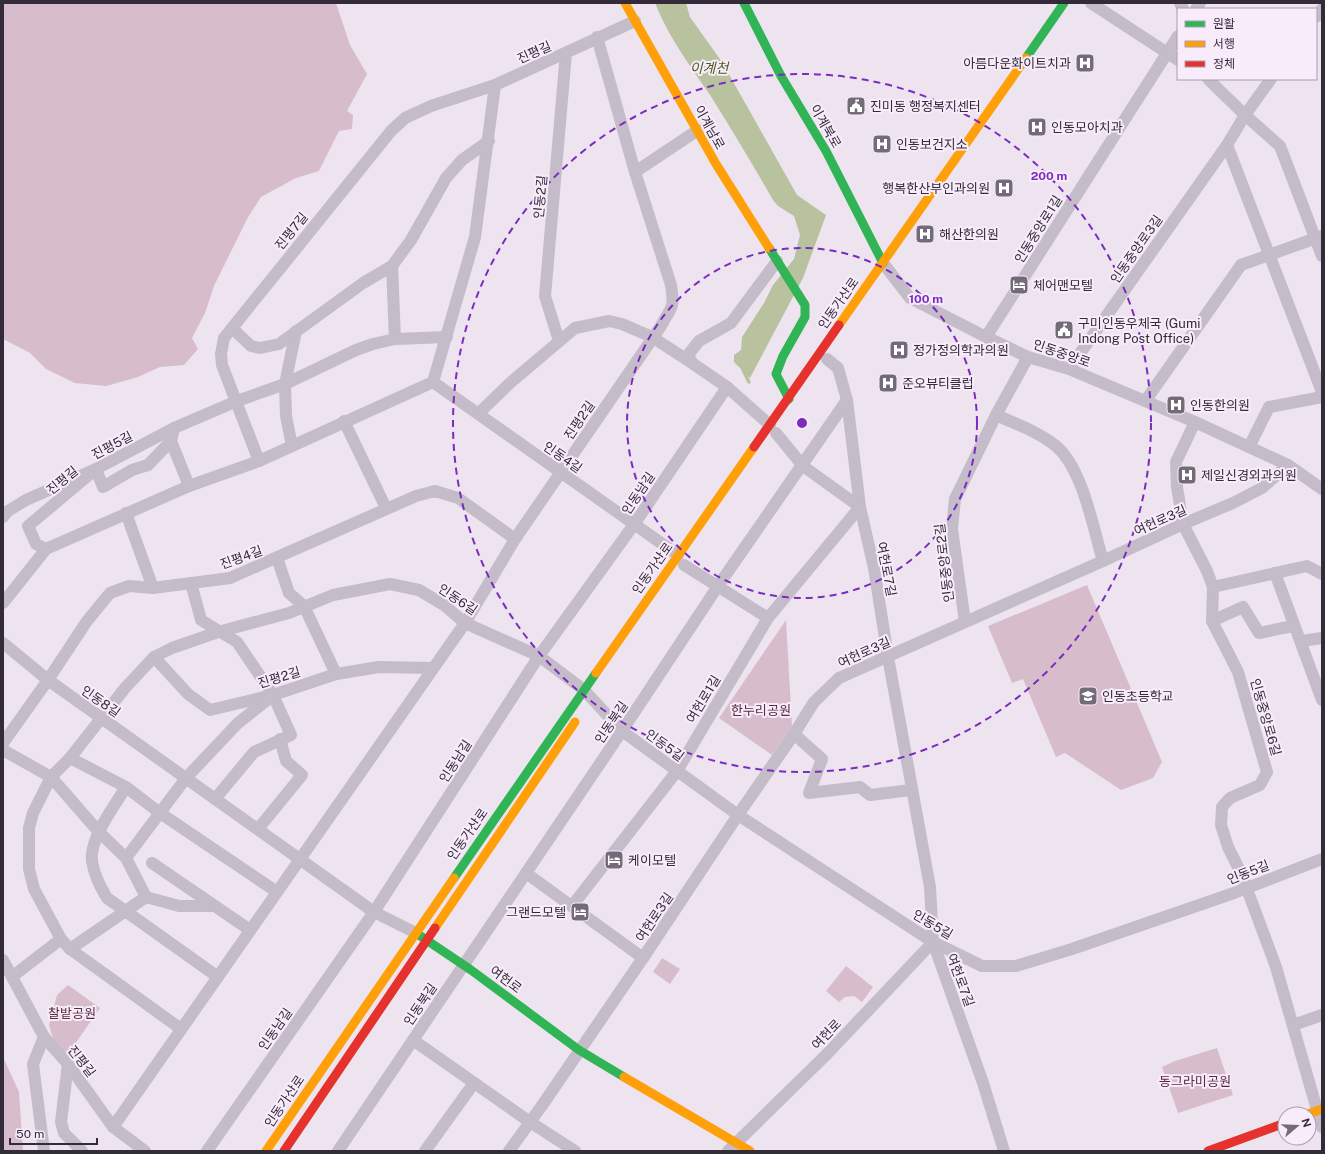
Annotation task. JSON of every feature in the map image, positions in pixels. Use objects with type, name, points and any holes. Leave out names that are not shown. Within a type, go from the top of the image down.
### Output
[{"type":"main road","name":"이계남로","points":[[625,3],[716,164],[805,305],[805,317],[783,356],[776,374],[789,399]]},
{"type":"main road","name":"이계북로","points":[[744,3],[781,76],[826,151],[886,267]]},
{"type":"main road","name":"인동가산로","points":[[862,308],[886,267],[1064,3]]},
{"type":"main road","name":"인동가산로","points":[[266,1151],[416,933],[590,696],[775,431],[789,399],[1071,10]]},
{"type":"main road","name":"인동가산로","points":[[284,1151],[580,716]]},
{"type":"main road","name":"여헌로","points":[[416,933],[579,1050],[732,1147],[750,1151]]},
{"type":"main road","points":[[1208,1151],[1277,1126]]},
{"type":"street","points":[[1091,3],[1177,59]]},
{"type":"street","name":"진평길","points":[[495,84],[635,21]]},
{"type":"street","name":"진평2길","points":[[113,1127],[465,622],[515,539],[671,311],[674,300],[672,286],[635,172],[597,37]]},
{"type":"street","name":"인동중앙로1길","points":[[986,337],[1177,38]]},
{"type":"street","name":"인동2길","points":[[559,341],[545,296],[566,53]]},
{"type":"street","points":[[1211,80],[1245,115],[1280,146],[1319,237],[1322,256]]},
{"type":"street","name":"인동중앙로3길","points":[[1069,369],[1227,145],[1245,115],[1270,80]]},
{"type":"street","points":[[3,603],[46,549],[189,486],[259,461],[344,421],[433,382],[475,237],[489,141],[495,84]]},
{"type":"street","name":"진평7길","points":[[259,461],[227,378],[221,354],[224,338],[391,131],[405,118],[431,106],[495,84]]},
{"type":"street","points":[[635,172],[698,130]]},
{"type":"street","points":[[232,328],[247,343],[260,348],[279,344],[363,283],[392,266],[410,240],[446,178],[462,160],[489,141]]},
{"type":"street","points":[[1227,145],[1322,392]]},
{"type":"street","points":[[1146,400],[1241,265],[1268,254],[1319,237]]},
{"type":"street","points":[[692,363],[688,355],[699,341],[731,322],[777,261]]},
{"type":"street","points":[[392,266],[395,339]]},
{"type":"street","name":"인동중앙로","points":[[886,267],[910,298],[986,337],[1028,357],[1069,369],[1146,400],[1288,465],[1320,486]]},
{"type":"street","points":[[479,413],[510,383],[575,328],[609,321],[622,324],[652,337],[727,386],[775,431],[803,466],[860,507]]},
{"type":"street","points":[[292,446],[286,416],[286,384],[296,331]]},
{"type":"street","points":[[237,401],[286,384],[356,350],[373,344],[395,339],[447,337]]},
{"type":"street","name":"인동중앙로2길","points":[[965,622],[952,529],[952,513],[955,499],[996,415],[1028,357]]},
{"type":"street","name":"여헌로7길","points":[[827,359],[838,368],[847,400],[860,507],[874,568],[888,657],[930,887],[933,942],[983,1082],[1004,1151]]},
{"type":"street","name":"인동4길","points":[[433,382],[479,413],[560,473],[635,523],[683,563],[718,586]]},
{"type":"street","name":"인동남길","points":[[207,1151],[374,912],[539,656],[635,523],[727,386]]},
{"type":"street","points":[[1249,447],[1269,407],[1322,397]]},
{"type":"street","name":"인동북길","points":[[338,1151],[622,731],[718,586],[803,466],[847,400]]},
{"type":"street","name":"진평5길","points":[[3,517],[8,511],[26,500],[96,469],[174,428],[237,401]]},
{"type":"street","points":[[996,415],[1042,436],[1068,458],[1077,474],[1103,561]]},
{"type":"street","points":[[344,421],[386,508]]},
{"type":"street","name":"인동중앙로6길","points":[[1195,422],[1176,462],[1177,487],[1183,524],[1207,571],[1213,587],[1212,621],[1238,672],[1267,772],[1260,786],[1230,798],[1222,807],[1221,825],[1228,847],[1247,887],[1276,967],[1315,1106]]},
{"type":"street","points":[[174,428],[171,441],[189,486]]},
{"type":"street","name":"진평길","points":[[46,549],[36,544],[28,526],[96,469],[103,487],[132,470],[148,465],[171,441]]},
{"type":"street","name":"여헌로3길","points":[[579,1050],[643,958],[814,702],[839,678],[1183,524],[1233,504],[1262,488],[1288,465]]},
{"type":"street","name":"진평4길","points":[[3,743],[48,680],[87,621],[110,592],[129,586],[153,588],[230,578],[386,508],[416,496],[435,491],[458,498],[515,539]]},
{"type":"street","name":"여헌로1길","points":[[572,906],[676,771],[768,618],[860,507]]},
{"type":"street","points":[[126,513],[153,588]]},
{"type":"street","points":[[277,558],[289,593],[304,606],[336,674]]},
{"type":"street","points":[[1213,587],[1307,566],[1322,574]]},
{"type":"street","points":[[1275,573],[1293,626],[1301,641],[1322,700]]},
{"type":"street","points":[[191,583],[201,620],[218,632],[237,642],[273,695],[286,737],[286,761],[302,775],[258,829]]},
{"type":"street","name":"인동6길","points":[[101,718],[154,657],[172,648],[218,632],[289,613],[334,595],[390,584],[419,590],[465,622],[539,656],[590,696]]},
{"type":"street","points":[[718,586],[768,618]]},
{"type":"street","points":[[1212,621],[1243,607],[1259,633],[1293,626]]},
{"type":"street","points":[[1301,641],[1322,638]]},
{"type":"street","name":"인동8길","points":[[3,644],[48,680],[374,912],[416,933]]},
{"type":"street","name":"진평2길","points":[[154,657],[188,694],[210,710],[273,695],[336,674],[379,667],[433,668]]},
{"type":"street","points":[[126,858],[186,778],[238,723],[273,695]]},
{"type":"street","name":"인동5길","points":[[590,696],[622,731],[738,815],[933,942],[982,966],[1016,966],[1079,947],[1322,859]]},
{"type":"street","points":[[101,718],[70,758],[51,777],[34,813],[30,828],[29,869],[34,889],[61,939],[70,949],[181,1029]]},
{"type":"street","points":[[794,734],[822,759],[809,793],[860,787],[870,796],[912,790]]},
{"type":"street","points":[[215,799],[254,752],[286,737]]},
{"type":"street","points":[[3,750],[51,777],[98,831],[126,858],[146,897],[179,906],[215,906]]},
{"type":"street","points":[[70,758],[126,787],[160,814],[277,892]]},
{"type":"street","points":[[126,787],[98,831],[91,859],[94,871],[107,898],[218,977]]},
{"type":"street","points":[[152,863],[250,930]]},
{"type":"street","points":[[526,873],[643,958]]},
{"type":"street","points":[[70,949],[146,897]]},
{"type":"street","points":[[13,976],[61,939]]},
{"type":"street","name":"여헌로","points":[[732,1147],[821,1059],[933,942]]},
{"type":"street","name":"진평길","points":[[3,960],[13,976],[44,1037],[68,1064],[113,1127],[145,1151]]},
{"type":"street","points":[[1293,1025],[1322,1015]]},
{"type":"street","points":[[44,1037],[33,1064],[44,1151]]},
{"type":"street","points":[[413,1040],[530,1122],[575,1151]]},
{"type":"street","points":[[509,1151],[579,1050]]},
{"type":"street","points":[[68,1064],[61,1122],[64,1133],[82,1151]]},
{"type":"street","points":[[425,1151],[474,1083]]},
{"type":"street","name":"인동중앙로6길","points":[[1317,1114],[1322,1127]]},
{"type":"green space","points":[[3,3],[336,3],[350,45],[367,74],[347,111],[353,115],[352,129],[339,131],[319,171],[296,178],[261,197],[247,219],[214,286],[205,313],[192,338],[198,349],[184,365],[160,367],[138,377],[106,386],[75,383],[46,369],[30,353],[3,339]]},
{"type":"green space","points":[[1087,585],[1162,762],[1153,778],[1121,790],[1065,753],[1056,757],[1023,679],[1012,683],[988,626]]},
{"type":"green space","name":"한누리공원","points":[[786,620],[792,726],[772,755],[719,718]]},
{"type":"green space","points":[[662,958],[680,969],[670,984],[653,972]]},
{"type":"green space","points":[[846,966],[873,987],[862,1002],[854,996],[845,997],[839,1002],[826,991]]},
{"type":"green space","name":"찰밭공원","points":[[68,985],[100,1008],[68,1054],[55,1045],[49,1025],[57,995]]},
{"type":"green space","name":"동그라미공원","points":[[1217,1048],[1233,1095],[1178,1113],[1162,1067],[1175,1061]]},
{"type":"green space","points":[[3,1057],[19,1092],[23,1151],[3,1151]]},
{"type":"water","name":"이계천","points":[[655,3],[686,3],[690,17],[722,62],[797,195],[826,215],[803,278],[750,378],[734,362],[734,355],[741,350],[742,337],[764,303],[773,285],[794,259],[800,235],[794,216],[778,206],[773,200],[710,95],[673,39]]},
{"type":"waterway","name":"이계천","points":[[743,370],[749,382]]},
{"type":"traffic: fast","points":[[744,3],[781,76],[826,151],[883,263]]},
{"type":"traffic: fast","points":[[1026,58],[1064,3]]},
{"type":"traffic: fast","points":[[769,248],[805,305],[805,317],[783,356],[776,374],[789,399]]},
{"type":"traffic: fast","points":[[454,878],[596,673]]},
{"type":"traffic: fast","points":[[419,935],[471,970],[579,1050],[624,1077]]},
{"type":"traffic: slow","points":[[625,3],[716,164],[769,248]]},
{"type":"traffic: slow","points":[[839,325],[1026,58]]},
{"type":"traffic: slow","points":[[596,673],[754,447]]},
{"type":"traffic: slow","points":[[435,928],[575,722]]},
{"type":"traffic: slow","points":[[266,1151],[454,878]]},
{"type":"traffic: slow","points":[[624,1077],[750,1151]]},
{"type":"traffic: slow","points":[[1317,1111],[1322,1109]]},
{"type":"traffic: jam","points":[[754,447],[839,325]]},
{"type":"traffic: jam","points":[[284,1151],[435,928]]},
{"type":"traffic: jam","points":[[1208,1151],[1277,1126]]},
{"type":"place","name":"아름다운화이트치과","points":[[1085,63]]},
{"type":"place","name":"진미동 행정복지센터","points":[[856,106]]},
{"type":"place","name":"인동모아치과","points":[[1037,127]]},
{"type":"place","name":"인동보건지소","points":[[882,144]]},
{"type":"place","name":"행복한산부인과의원","points":[[1004,188]]},
{"type":"place","name":"해산한의원","points":[[925,234]]},
{"type":"place","name":"체어맨모텔","points":[[1019,285]]},
{"type":"place","name":"구미인동우체국 (Gumi Indong Post Office)","points":[[1064,330]]},
{"type":"place","name":"정가정의학과의원","points":[[899,350]]},
{"type":"place","name":"준오뷰티클럽","points":[[888,383]]},
{"type":"place","name":"인동한의원","points":[[1176,405]]},
{"type":"place","name":"제일신경외과의원","points":[[1187,475]]},
{"type":"place","name":"인동초등학교","points":[[1088,696]]},
{"type":"place","name":"케이모텔","points":[[614,860]]},
{"type":"place","name":"그랜드모텔","points":[[580,912]]}]
